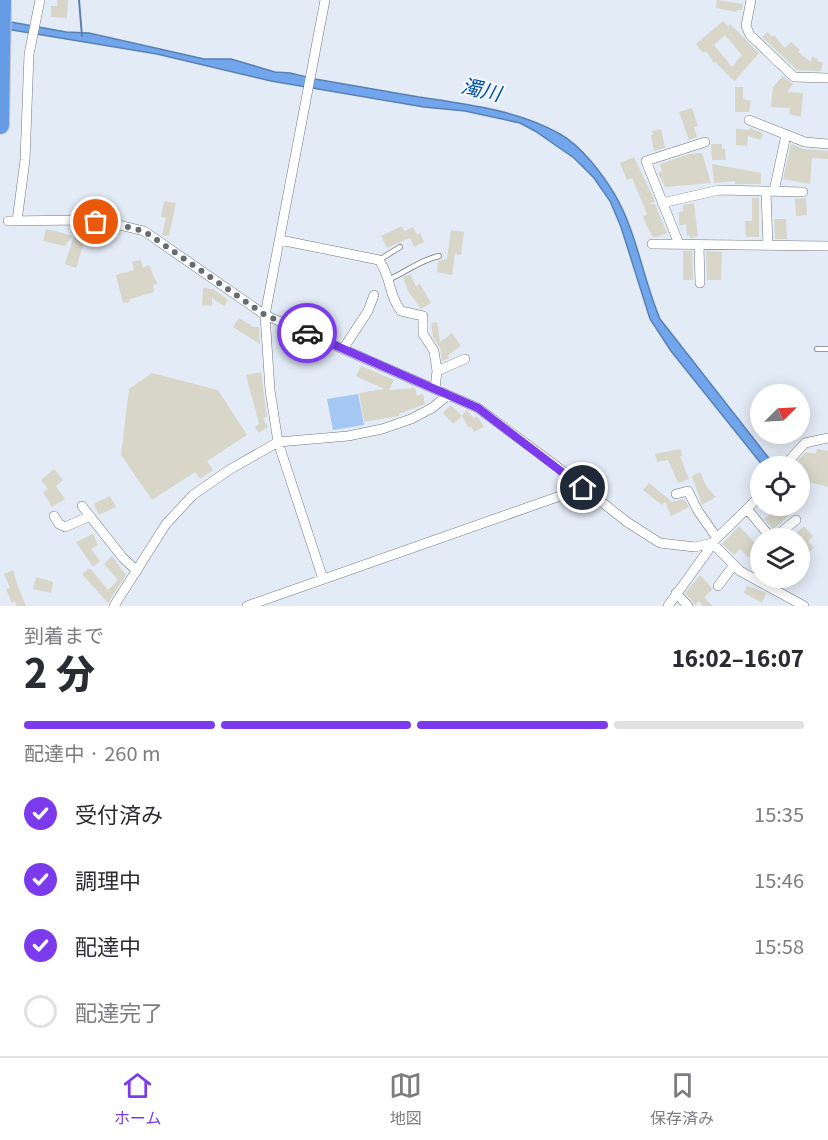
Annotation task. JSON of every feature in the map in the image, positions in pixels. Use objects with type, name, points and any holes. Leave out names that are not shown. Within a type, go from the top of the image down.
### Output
[{"type":"highway","points":[[0,125],[2,0]]},
{"type":"street","points":[[40,0],[34,25],[26,84],[25,160],[12,221],[78,220],[115,224],[144,231],[265,315],[478,408],[653,540],[695,547],[714,540]]},
{"type":"street","points":[[323,579],[278,442],[270,390],[265,315],[325,0]]},
{"type":"street","points":[[751,0],[746,26],[750,35],[794,77],[828,78]]},
{"type":"street","points":[[749,120],[806,142],[828,144]]},
{"type":"street","points":[[768,245],[770,191],[786,135]]},
{"type":"street","points":[[679,244],[646,161],[705,142]]},
{"type":"street","points":[[662,203],[719,190],[802,192]]},
{"type":"street","points":[[280,240],[379,260],[390,279],[390,292],[401,312],[423,316],[423,334],[434,351],[437,371],[435,389]]},
{"type":"street","points":[[652,244],[828,246]]},
{"type":"street","points":[[699,244],[700,283]]},
{"type":"street","points":[[343,349],[368,311],[374,295]]},
{"type":"street","points":[[437,371],[465,359]]},
{"type":"street","points":[[114,606],[166,524],[193,495],[229,470],[278,442],[348,436],[382,429],[425,412],[448,395]]},
{"type":"street","points":[[794,456],[806,443],[828,438]]},
{"type":"street","points":[[247,606],[583,488]]},
{"type":"street","points":[[676,494],[688,491],[714,540],[740,571],[804,606]]},
{"type":"street","points":[[82,506],[88,517],[137,571]]},
{"type":"street","points":[[668,606],[714,540],[750,508]]},
{"type":"street","points":[[748,510],[763,528]]},
{"type":"street","points":[[54,516],[59,524],[65,527],[88,517]]},
{"type":"street","points":[[785,528],[796,520]]},
{"type":"street","points":[[718,586],[734,565]]},
{"type":"street","points":[[676,593],[687,606]]},
{"type":"lane","points":[[379,260],[400,247]]},
{"type":"lane","points":[[390,279],[409,271],[424,259],[439,256]]},
{"type":"lane","points":[[817,349],[828,349]]},
{"type":"shaded area","name":"濁川","points":[[0,20],[66,32],[89,33],[204,59],[231,59],[275,72],[491,109],[527,119],[560,134],[590,161],[615,195],[629,225],[660,319],[750,434],[750,444],[758,444],[767,456],[755,456],[671,351],[650,319],[621,227],[610,201],[594,178],[574,158],[535,131],[520,123],[465,111],[424,107],[271,81],[157,54],[0,28]]},
{"type":"shaded area","points":[[358,394],[364,425],[333,430],[327,399]]},
{"type":"building","points":[[57,0],[68,0],[67,18],[51,17],[51,6],[57,6]]},
{"type":"building","points":[[717,0],[743,4],[742,10],[737,10],[737,12],[716,8]]},
{"type":"building","points":[[723,21],[728,26],[730,24],[759,53],[734,82],[734,78],[733,80],[714,63],[706,51],[703,53],[696,44]],"holes":[[[725,35],[742,55],[732,67],[714,45]]]},
{"type":"building","points":[[768,32],[772,37],[774,35],[785,48],[791,42],[800,50],[798,52],[811,62],[812,57],[818,59],[823,63],[821,71],[797,70],[762,37]]},
{"type":"building","points":[[783,76],[793,84],[787,92],[803,93],[801,117],[789,114],[790,108],[771,107],[773,87]]},
{"type":"building","points":[[735,87],[743,87],[743,99],[751,101],[749,112],[735,112]]},
{"type":"building","points":[[692,108],[698,126],[694,127],[697,137],[689,140],[679,112]]},
{"type":"building","points":[[750,128],[763,133],[761,140],[748,136],[747,146],[736,145],[736,129],[749,130]]},
{"type":"building","points":[[661,129],[665,148],[654,151],[652,131]]},
{"type":"building","points":[[711,144],[722,144],[722,149],[725,148],[726,160],[712,160]]},
{"type":"building","points":[[791,144],[804,149],[828,151],[828,159],[812,158],[810,184],[783,179]]},
{"type":"building","points":[[702,153],[711,183],[665,187],[658,173],[662,171],[660,164],[689,154]]},
{"type":"building","points":[[634,157],[655,201],[650,204],[655,204],[667,233],[657,237],[653,237],[646,225],[643,216],[647,214],[632,178],[627,180],[620,163]]},
{"type":"building","points":[[712,164],[761,173],[761,184],[735,184],[735,181],[714,183]]},
{"type":"building","points":[[752,198],[759,198],[759,237],[746,237],[745,221],[752,221]]},
{"type":"building","points":[[805,198],[807,215],[796,216],[795,199]]},
{"type":"building","points":[[164,201],[176,203],[169,236],[162,235],[166,218],[161,217]]},
{"type":"building","points":[[694,203],[698,237],[690,238],[690,235],[687,236],[686,224],[679,226],[679,212],[683,211],[683,205]]},
{"type":"building","points":[[774,219],[786,219],[787,239],[775,239]]},
{"type":"building","points":[[402,226],[404,231],[413,227],[417,235],[420,233],[424,242],[414,247],[410,238],[387,248],[381,236]]},
{"type":"building","points":[[46,229],[72,236],[65,246],[43,241]]},
{"type":"building","points":[[451,230],[464,232],[461,255],[455,254],[452,275],[437,272],[438,261],[447,259]]},
{"type":"building","points":[[74,236],[85,239],[76,268],[65,264]]},
{"type":"building","points":[[683,251],[692,251],[693,280],[683,280]]},
{"type":"building","points":[[706,251],[722,252],[721,280],[707,280]]},
{"type":"building","points":[[141,260],[143,268],[149,265],[157,284],[153,285],[154,292],[123,303],[116,275],[134,270],[132,262]]},
{"type":"building","points":[[410,274],[416,286],[420,284],[431,303],[421,309],[408,291],[403,277]]},
{"type":"building","points":[[203,288],[213,289],[228,300],[224,306],[212,298],[212,306],[202,305]]},
{"type":"building","points":[[314,310],[332,330],[327,335],[309,318]]},
{"type":"building","points":[[239,318],[254,327],[259,327],[260,344],[233,327]]},
{"type":"building","points":[[437,322],[440,342],[452,333],[461,346],[448,355],[449,358],[442,361],[440,348],[433,337],[431,323]]},
{"type":"building","points":[[361,366],[394,380],[389,390],[415,388],[417,396],[423,394],[425,404],[399,414],[399,416],[364,422],[359,393],[384,389],[356,376]]},
{"type":"building","points":[[261,372],[267,417],[263,418],[268,427],[259,433],[255,427],[259,424],[246,375]]},
{"type":"building","points":[[152,373],[218,390],[247,435],[207,461],[213,470],[200,479],[195,472],[152,500],[121,455],[129,389]]},
{"type":"building","points":[[451,405],[462,416],[453,424],[443,413]]},
{"type":"building","points":[[466,410],[474,418],[477,416],[484,427],[474,432],[462,416]]},
{"type":"building","points":[[681,449],[682,456],[680,456],[689,479],[678,483],[668,460],[657,462],[655,454]]},
{"type":"building","points":[[817,449],[828,451],[828,487],[810,482],[810,456],[802,456],[806,452],[816,454]]},
{"type":"building","points":[[54,469],[63,480],[56,486],[65,499],[52,507],[43,492],[48,489],[41,480]]},
{"type":"building","points":[[700,472],[707,487],[716,497],[702,505],[692,476]]},
{"type":"building","points":[[649,483],[672,502],[684,499],[689,507],[671,516],[665,502],[662,505],[643,490]]},
{"type":"building","points":[[110,496],[116,507],[99,515],[94,504]]},
{"type":"building","points":[[768,516],[788,516],[774,528],[764,519]]},
{"type":"building","points":[[739,526],[750,538],[750,557],[740,549],[734,555],[722,544]]},
{"type":"building","points":[[93,534],[98,545],[91,549],[100,561],[93,567],[76,542]]},
{"type":"building","points":[[112,556],[126,575],[108,603],[82,574],[90,568],[108,590],[118,580],[104,564]]},
{"type":"building","points":[[13,570],[26,606],[17,606],[15,601],[12,603],[6,589],[10,588],[4,574]]},
{"type":"building","points":[[700,575],[711,587],[712,590],[704,597],[712,606],[703,606],[699,601],[695,605],[685,593]]},
{"type":"building","points":[[36,577],[53,582],[51,593],[33,589]]},
{"type":"building","points":[[747,586],[766,593],[762,603],[744,593]]},
{"type":"waterway","points":[[79,0],[82,36]]},
{"type":"way so far","points":[[96,222],[144,231],[265,315],[307,333]]},
{"type":"route","points":[[307,333],[478,408],[583,488]]}]
